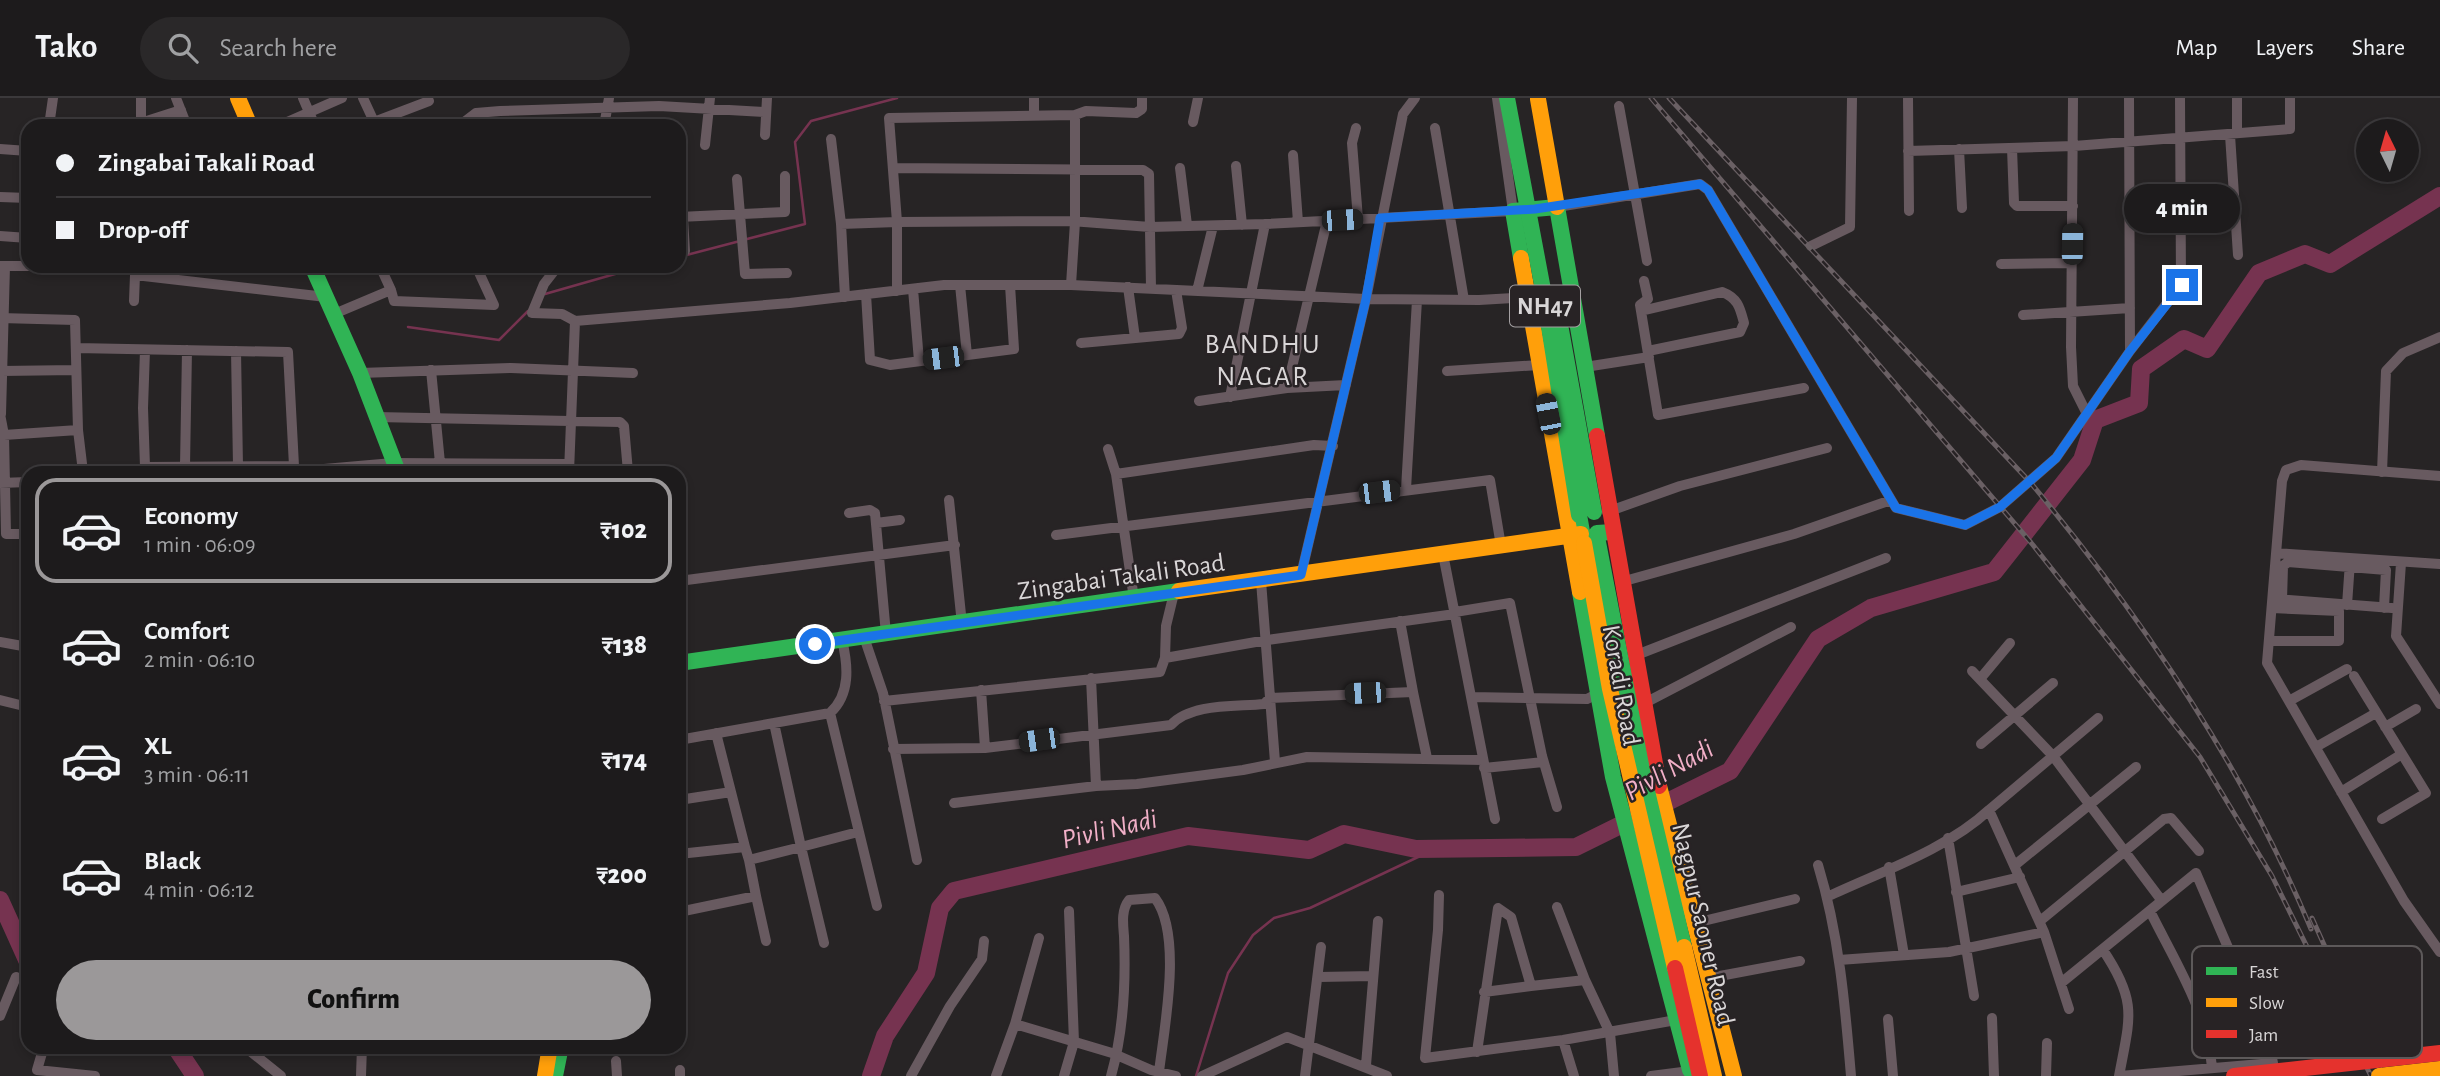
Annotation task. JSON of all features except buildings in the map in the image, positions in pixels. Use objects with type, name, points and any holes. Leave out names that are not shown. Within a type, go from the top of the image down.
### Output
[{"type":"main road","points":[[238,98],[247,119]]},
{"type":"main road","name":"NH47","points":[[1507,98],[1544,295],[1594,513]]},
{"type":"main road","name":"NH47","points":[[1519,98],[1594,513]]},
{"type":"main road","points":[[1538,99],[1585,367],[1594,513],[1590,536],[1621,582],[1654,768],[1734,1076]]},
{"type":"main road","points":[[1513,211],[1557,207]]},
{"type":"main road","name":"Koradi Road","points":[[1513,211],[1539,365],[1590,536]]},
{"type":"main road","points":[[315,273],[360,373],[395,466]]},
{"type":"main road","name":"Koradi Road","points":[[1594,513],[1590,536],[1599,693],[1613,778],[1645,894],[1675,1020],[1694,1074]]},
{"type":"main road","name":"Zingabai Takali Road","points":[[686,662],[1443,554],[1590,536]]},
{"type":"main road","name":"Nagpur Saoner Road","points":[[1590,536],[1617,725],[1694,1074]]},
{"type":"main road","name":"Nagpur Saoner Road","points":[[1590,536],[1714,1076]]},
{"type":"main road","points":[[1645,894],[1684,881]]},
{"type":"main road","points":[[2422,1055],[2440,1053]]},
{"type":"main road","points":[[545,1076],[549,1054]]},
{"type":"main road","points":[[555,1076],[559,1054]]},
{"type":"main road","points":[[2234,1076],[2395,1058]]},
{"type":"main road","points":[[2379,1076],[2440,1069]]},
{"type":"street","points":[[50,119],[54,98]]},
{"type":"street","points":[[139,119],[141,98]]},
{"type":"street","points":[[176,98],[184,119]]},
{"type":"street","points":[[303,98],[312,119]]},
{"type":"street","points":[[293,119],[342,98]]},
{"type":"street","points":[[363,98],[373,119]]},
{"type":"street","points":[[765,135],[766,98]]},
{"type":"street","points":[[1034,98],[1034,116]]},
{"type":"street","points":[[1071,285],[1075,170],[1081,113],[1086,98]]},
{"type":"street","points":[[897,291],[897,222],[889,118],[1136,113],[1142,108],[1142,98]]},
{"type":"street","points":[[1193,122],[1198,98]]},
{"type":"street","points":[[1301,575],[1366,299],[1380,218],[1403,114],[1415,98]]},
{"type":"street","points":[[841,224],[1075,222],[1150,227],[1213,226],[1513,211],[1497,98]]},
{"type":"street","points":[[1811,246],[1850,227],[1852,98]]},
{"type":"street","points":[[1908,98],[1909,211]]},
{"type":"street","points":[[2073,98],[2073,386],[2086,412]]},
{"type":"street","points":[[2129,98],[2130,351]]},
{"type":"street","points":[[1557,207],[1700,184],[1708,190],[1896,508],[1965,525],[2000,507],[2056,458],[2130,351],[2182,285],[2180,98]]},
{"type":"street","points":[[2237,98],[2234,134],[2238,256]]},
{"type":"street","points":[[1908,151],[2130,143],[2290,129],[2290,98]]},
{"type":"street","points":[[387,119],[429,101]]},
{"type":"street","points":[[468,119],[476,113],[608,103],[710,102],[765,112]]},
{"type":"street","points":[[705,145],[710,102]]},
{"type":"street","points":[[1619,106],[1647,261]]},
{"type":"street","points":[[157,119],[181,110]]},
{"type":"street","points":[[1356,128],[1352,143],[1358,219]]},
{"type":"street","points":[[1435,128],[1464,300]]},
{"type":"street","points":[[831,139],[841,224],[845,297]]},
{"type":"street","points":[[2012,148],[2014,203],[2017,206],[2073,206]]},
{"type":"street","points":[[0,149],[21,150]]},
{"type":"street","points":[[1959,149],[1962,208]]},
{"type":"street","points":[[1293,155],[1298,222]]},
{"type":"street","points":[[1236,166],[1242,225]]},
{"type":"street","points":[[893,168],[1143,170],[1149,174],[1151,288]]},
{"type":"street","points":[[1180,168],[1187,225]]},
{"type":"street","points":[[686,217],[787,211],[785,176]]},
{"type":"street","points":[[737,179],[742,253],[747,276],[787,273]]},
{"type":"street","points":[[0,197],[21,198]]},
{"type":"street","points":[[1287,388],[1327,220]]},
{"type":"street","points":[[1230,397],[1253,294],[1265,224]]},
{"type":"street","points":[[1197,291],[1213,226]]},
{"type":"street","points":[[0,236],[21,238]]},
{"type":"street","points":[[2001,264],[2072,262]]},
{"type":"street","points":[[21,266],[2,266],[0,414],[4,435],[2,484],[5,534],[21,534]]},
{"type":"street","points":[[134,301],[135,273]]},
{"type":"street","points":[[156,273],[326,297]]},
{"type":"street","points":[[383,273],[394,300],[494,305],[479,273]]},
{"type":"street","points":[[553,273],[544,284],[532,313],[562,314],[575,321],[960,285],[1071,285],[1366,299],[1464,300],[1529,297]]},
{"type":"street","points":[[1644,282],[1648,299],[1640,305],[1658,415],[1804,388]]},
{"type":"street","points":[[960,285],[967,355]]},
{"type":"street","points":[[866,294],[870,360],[890,365],[1014,349],[1010,285]]},
{"type":"street","points":[[1128,287],[1135,338]]},
{"type":"street","points":[[913,289],[919,361]]},
{"type":"street","points":[[334,314],[391,290]]},
{"type":"street","points":[[1081,343],[1179,334],[1182,328],[1177,290]]},
{"type":"street","points":[[1585,367],[1740,332],[1745,323],[1739,304],[1722,292],[1641,311]]},
{"type":"street","points":[[1406,489],[1417,300]]},
{"type":"street","points":[[2023,315],[2130,308]]},
{"type":"street","points":[[1,318],[75,320],[78,430],[82,466]]},
{"type":"street","points":[[569,466],[575,321]]},
{"type":"street","points":[[2382,472],[2386,371],[2403,354],[2440,337]]},
{"type":"street","points":[[76,348],[288,352],[299,466]]},
{"type":"street","points":[[145,350],[145,466]]},
{"type":"street","points":[[187,350],[185,466],[238,466],[236,351]]},
{"type":"street","points":[[1,365],[76,370]]},
{"type":"street","points":[[1447,371],[1539,365]]},
{"type":"street","points":[[360,373],[431,370],[573,370],[633,373]]},
{"type":"street","points":[[431,370],[440,463]]},
{"type":"street","points":[[1199,401],[1287,388],[1346,385]]},
{"type":"street","points":[[376,417],[620,422],[624,426],[627,466]]},
{"type":"street","points":[[4,435],[78,430]]},
{"type":"street","points":[[1116,474],[1314,445],[1333,446]]},
{"type":"street","points":[[1594,513],[1680,486],[1827,448]]},
{"type":"street","points":[[1108,449],[1116,474],[1135,599]]},
{"type":"street","points":[[414,466],[440,463],[517,466]]},
{"type":"street","points":[[2275,602],[2282,481],[2291,466],[2440,476]]},
{"type":"street","points":[[1056,535],[1321,499],[1490,480],[1502,546]]},
{"type":"street","points":[[2,484],[21,483]]},
{"type":"street","points":[[949,500],[962,624]]},
{"type":"street","points":[[1621,582],[1794,534],[1891,500]]},
{"type":"street","points":[[849,513],[870,510],[874,513],[876,555],[887,634]]},
{"type":"street","points":[[876,523],[900,520]]},
{"type":"street","points":[[686,580],[955,545]]},
{"type":"street","points":[[2276,553],[2386,570],[2384,608]]},
{"type":"street","points":[[1443,554],[1495,819]]},
{"type":"street","points":[[1634,656],[1886,558]]},
{"type":"street","points":[[2440,564],[2285,563],[2275,602],[2267,663],[2404,901],[2440,951]]},
{"type":"street","points":[[2401,563],[2396,636],[2440,704]]},
{"type":"street","points":[[2347,605],[2350,564]]},
{"type":"street","points":[[1261,581],[1275,762]]},
{"type":"street","points":[[884,701],[1160,672],[1165,658],[1166,626],[1174,593]]},
{"type":"street","points":[[2275,602],[2398,609]]},
{"type":"street","points":[[2269,641],[2337,643],[2340,628],[2339,611],[2275,602]]},
{"type":"street","points":[[1165,658],[1510,603],[1543,762],[1556,807]]},
{"type":"street","points":[[1400,621],[1427,758]]},
{"type":"street","points":[[1643,704],[1791,627]]},
{"type":"street","points":[[864,637],[884,701],[917,860]]},
{"type":"street","points":[[686,739],[830,713],[838,706],[846,684],[848,664],[842,640]]},
{"type":"street","points":[[0,642],[21,646]]},
{"type":"street","points":[[2010,643],[1976,675],[2053,756],[2162,901]]},
{"type":"street","points":[[2289,701],[2351,673],[2426,793],[2382,819]]},
{"type":"street","points":[[1091,678],[1096,786]]},
{"type":"street","points":[[1981,744],[2053,683]]},
{"type":"street","points":[[981,690],[985,748]]},
{"type":"street","points":[[893,750],[985,748],[1093,732],[1171,725],[1180,715],[1191,711],[1264,704],[1270,698],[1413,692]]},
{"type":"street","points":[[1471,697],[1587,699],[1599,693]]},
{"type":"street","points":[[0,701],[21,706]]},
{"type":"street","points":[[2385,727],[2416,709]]},
{"type":"street","points":[[830,713],[877,906]]},
{"type":"street","points":[[2316,747],[2376,713]]},
{"type":"street","points":[[1828,897],[1975,823],[2098,718]]},
{"type":"street","points":[[774,723],[824,943]]},
{"type":"street","points":[[716,733],[746,847],[766,941]]},
{"type":"street","points":[[2341,792],[2402,754]]},
{"type":"street","points":[[954,803],[1230,771],[1307,757],[1427,758],[1484,764],[1543,762]]},
{"type":"street","points":[[2015,865],[2136,767]]},
{"type":"street","points":[[686,799],[732,792]]},
{"type":"street","points":[[1989,810],[2042,926],[2069,1009]]},
{"type":"street","points":[[1839,960],[1966,949],[2042,926],[2124,850],[2164,819],[2171,818],[2199,851]]},
{"type":"street","points":[[749,860],[858,832]]},
{"type":"street","points":[[1948,838],[1974,996]]},
{"type":"street","points":[[686,853],[746,847]]},
{"type":"street","points":[[1818,865],[1828,897],[1839,960],[1851,1076]]},
{"type":"street","points":[[1889,867],[1904,955]]},
{"type":"street","points":[[2061,983],[2196,873],[2227,946]]},
{"type":"street","points":[[1956,892],[2020,877]]},
{"type":"street","points":[[1438,895],[1438,930],[1425,1058],[1563,1040],[1675,1020]]},
{"type":"street","points":[[686,911],[756,897]]},
{"type":"street","points":[[1111,1076],[1117,1056],[1126,986],[1124,906],[1129,900],[1155,898],[1164,917],[1169,955],[1153,1073]]},
{"type":"street","points":[[1695,923],[1795,898]]},
{"type":"street","points":[[1557,907],[1584,980],[1609,1033],[1614,1076]]},
{"type":"street","points":[[1477,1052],[1498,908],[1511,917],[1531,986]]},
{"type":"street","points":[[1064,1076],[1074,1042],[1069,911]]},
{"type":"street","points":[[2150,911],[2192,997]]},
{"type":"street","points":[[1366,1065],[1378,921]]},
{"type":"street","points":[[996,1076],[1015,1024],[1039,938]]},
{"type":"street","points":[[911,1076],[950,1006],[982,960],[984,941]]},
{"type":"street","points":[[1305,1076],[1311,1045],[1321,947]]},
{"type":"street","points":[[2103,950],[2121,976],[2130,1004],[2120,1076],[2273,1063],[2272,1058]]},
{"type":"street","points":[[1709,978],[1800,961]]},
{"type":"street","points":[[1319,976],[1373,976]]},
{"type":"street","points":[[0,1016],[16,977]]},
{"type":"street","points":[[1484,992],[1584,980]]},
{"type":"street","points":[[1888,1018],[1893,1076]]},
{"type":"street","points":[[1993,1018],[1994,1076]]},
{"type":"street","points":[[1015,1024],[1117,1056],[1153,1073],[1176,1076]]},
{"type":"street","points":[[1204,1075],[1282,1037],[1366,1065],[1387,1076]]},
{"type":"street","points":[[1563,1040],[1574,1076]]},
{"type":"street","points":[[2046,1076],[2047,1043]]},
{"type":"street","points":[[42,1054],[36,1073],[95,1076]]},
{"type":"street","points":[[254,1054],[281,1076]]},
{"type":"street","points":[[361,1076],[362,1054]]},
{"type":"street","points":[[2211,1058],[2212,1068]]},
{"type":"street","points":[[616,1061],[617,1076]]},
{"type":"street","points":[[1651,1076],[1694,1074]]},
{"type":"waterway","points":[[747,239],[805,224],[795,142],[811,121],[897,98]]},
{"type":"waterway","name":"Pivli Nadi","points":[[871,1076],[885,1036],[926,973],[940,908],[954,891],[1188,836],[1309,850],[1344,834],[1416,849],[1576,847],[1730,771],[1818,639],[1871,608],[1994,572],[2082,460],[2095,420],[2139,403],[2141,369],[2184,339],[2207,349],[2259,273],[2305,254],[2330,264],[2440,196]]},
{"type":"waterway","points":[[686,255],[740,241]]},
{"type":"waterway","points":[[545,294],[618,273]]},
{"type":"waterway","points":[[408,327],[499,340],[528,311]]},
{"type":"waterway","points":[[1196,1076],[1228,973],[1253,935],[1274,918],[1310,908],[1435,849]]},
{"type":"waterway","name":"Pivli Nadi","points":[[0,900],[21,946]]},
{"type":"waterway","name":"Pivli Nadi","points":[[180,1054],[195,1076]]},
{"type":"railway","points":[[1651,98],[2033,545],[2200,757],[2272,876],[2307,946]]},
{"type":"railway","points":[[1669,98],[2030,482],[2071,533],[2150,640],[2222,752],[2284,869],[2311,929]]},
{"type":"railway","points":[[2312,918],[2325,946]]},
{"type":"railway","points":[[2362,1058],[2371,1076]]},
{"type":"railway","points":[[2375,1058],[2383,1076]]},
{"type":"traffic: fast","points":[[1507,98],[1544,295],[1579,515]]},
{"type":"traffic: fast","points":[[1521,258],[1513,211],[1557,207],[1597,436]]},
{"type":"traffic: fast","points":[[315,273],[360,373],[396,466]]},
{"type":"traffic: fast","points":[[1561,330],[1594,512]]},
{"type":"traffic: fast","points":[[1579,515],[1584,543]]},
{"type":"traffic: fast","points":[[1597,533],[1612,532]]},
{"type":"traffic: fast","points":[[1597,537],[1642,770],[1684,947]]},
{"type":"traffic: fast","points":[[686,662],[1179,591]]},
{"type":"traffic: fast","points":[[1580,592],[1613,777],[1690,1070]]},
{"type":"traffic: fast","points":[[555,1076],[559,1054]]},
{"type":"traffic: slow","points":[[238,98],[247,119]]},
{"type":"traffic: slow","points":[[1538,99],[1557,207]]},
{"type":"traffic: slow","points":[[1521,258],[1580,592]]},
{"type":"traffic: slow","points":[[1179,591],[1581,534]]},
{"type":"traffic: slow","points":[[1584,543],[1610,689],[1675,968]]},
{"type":"traffic: slow","points":[[1659,786],[1734,1076]]},
{"type":"traffic: slow","points":[[1684,947],[1714,1076]]},
{"type":"traffic: slow","points":[[545,1076],[549,1054]]},
{"type":"traffic: slow","points":[[2379,1076],[2440,1069]]},
{"type":"traffic: jam","points":[[1597,436],[1659,786]]},
{"type":"traffic: jam","points":[[1675,968],[1700,1076]]},
{"type":"traffic: jam","points":[[2422,1055],[2440,1053]]},
{"type":"traffic: jam","points":[[2234,1076],[2395,1058]]},
{"type":"district","name":"BANDHU NAGAR","points":[[1263,359]]},
{"type":"route","points":[[815,644],[1301,575],[1366,299],[1380,218],[1557,207],[1700,184],[1708,190],[1896,508],[1965,525],[2000,507],[2056,458],[2130,351],[2182,285]]}]
